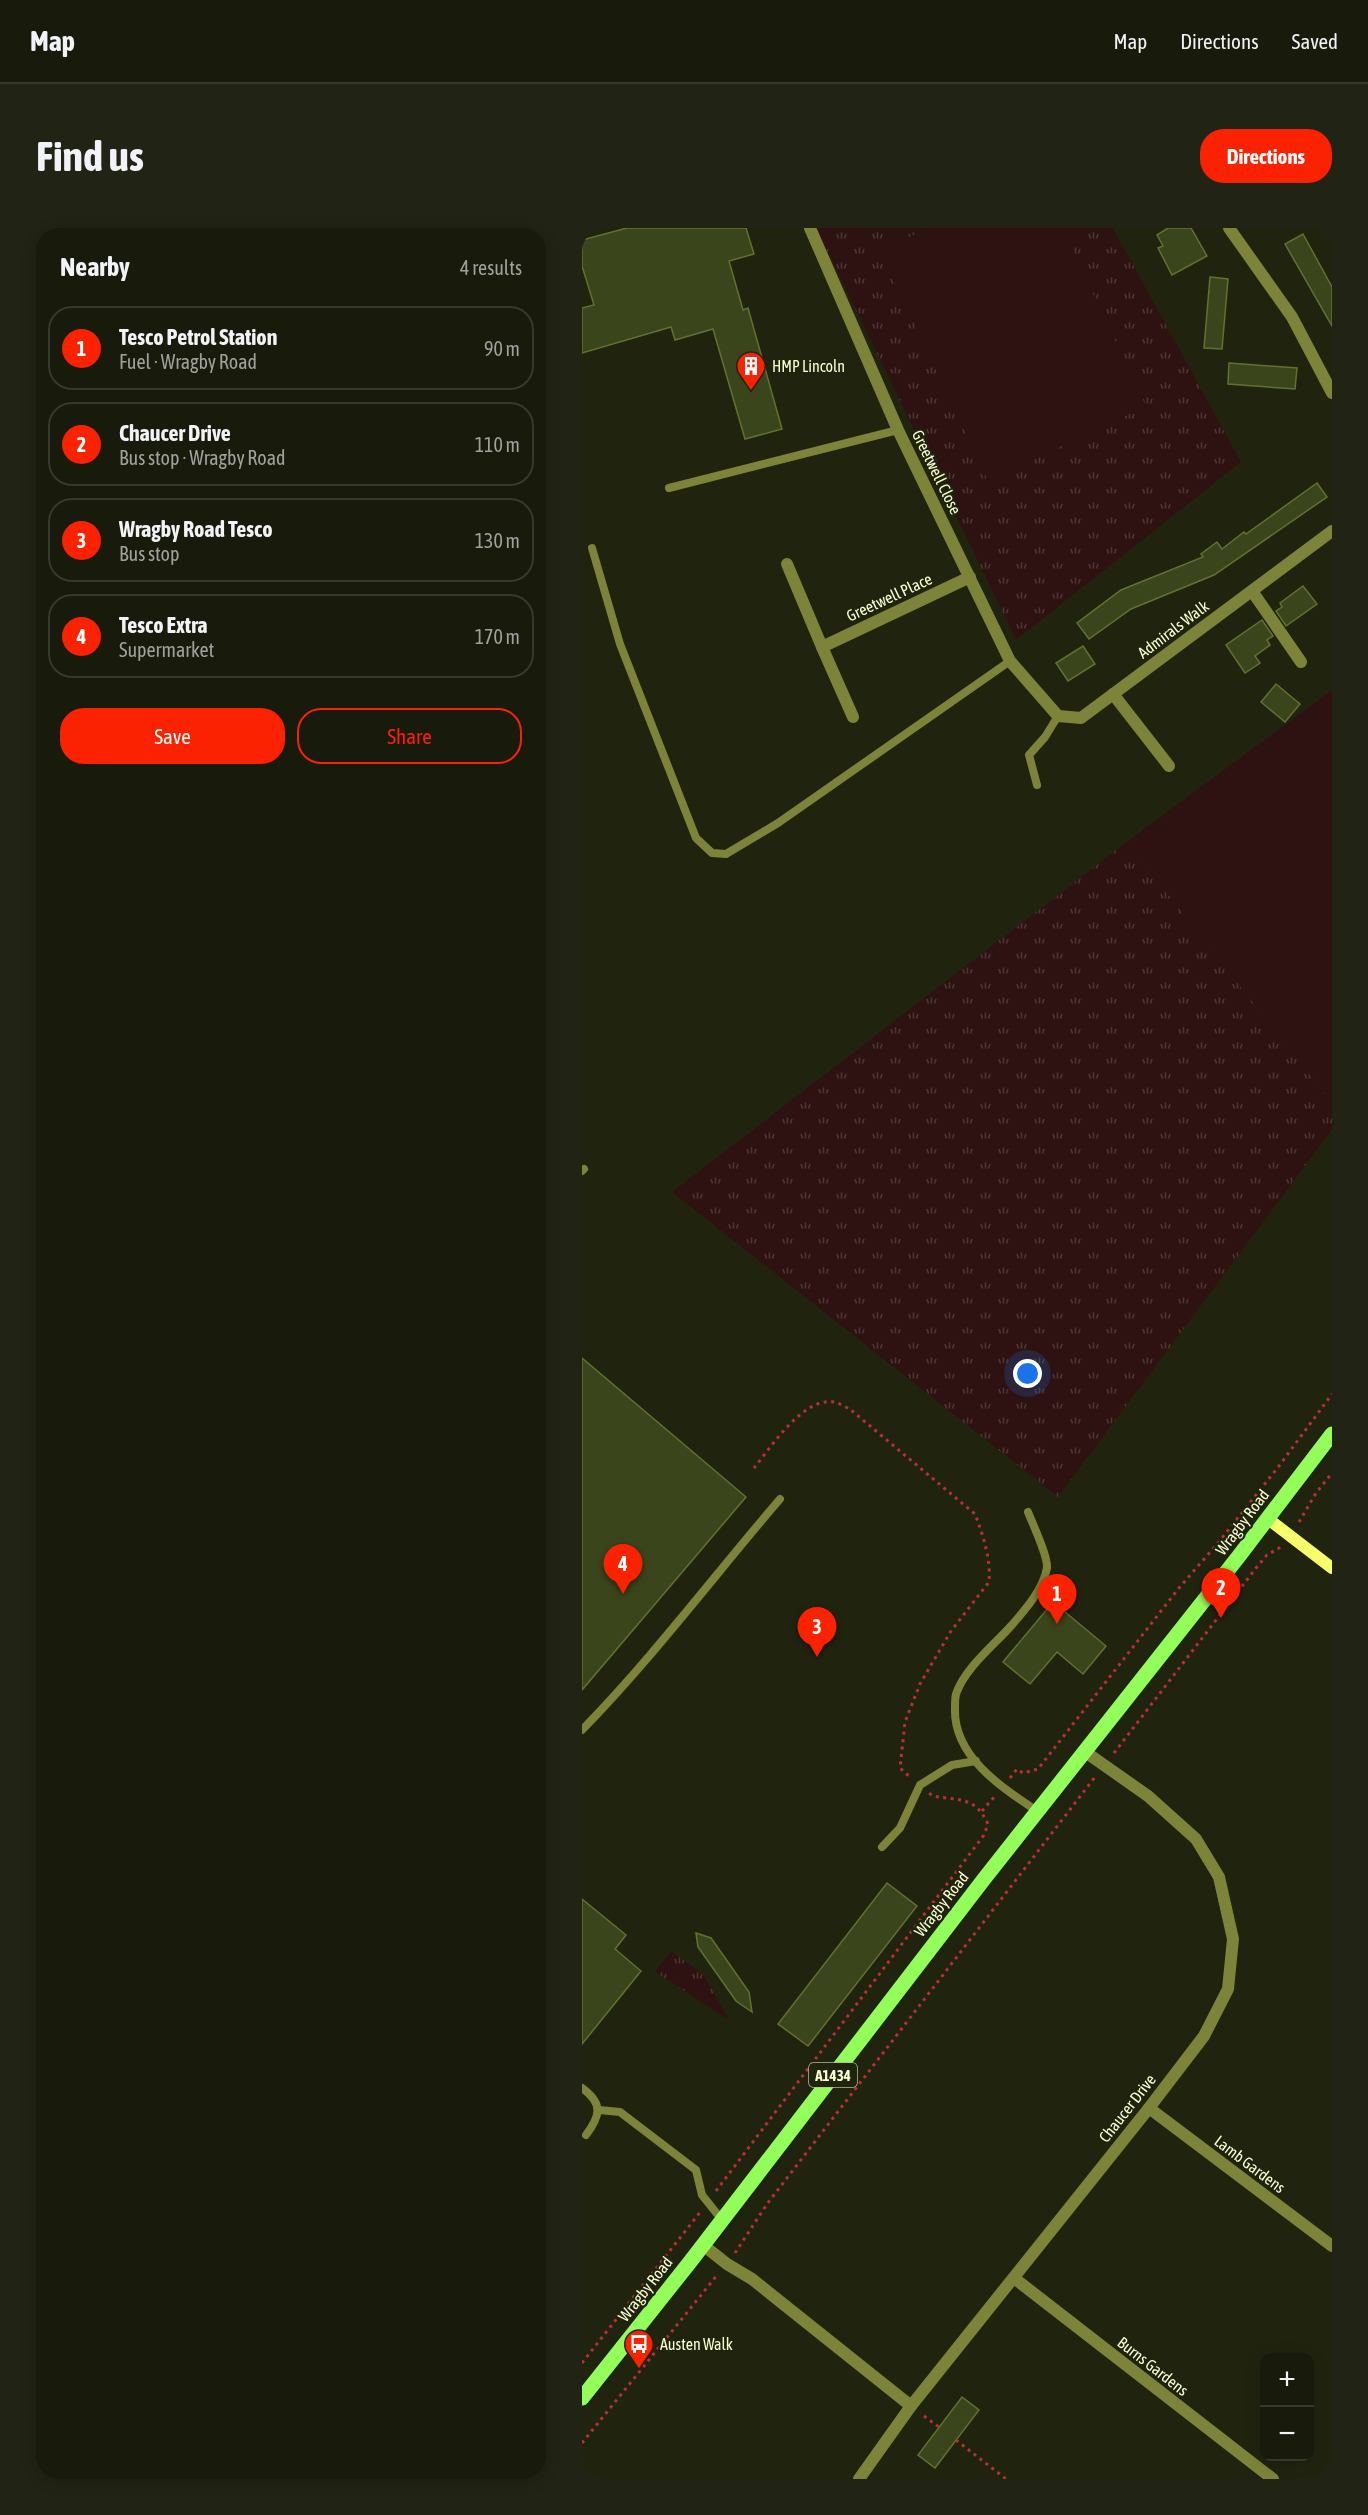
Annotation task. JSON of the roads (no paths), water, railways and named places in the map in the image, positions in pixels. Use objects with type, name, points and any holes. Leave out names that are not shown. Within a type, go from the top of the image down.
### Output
[{"type":"main road","name":"Wragby Road","points":[[582,2398],[1332,1434]]},
{"type":"main road","points":[[1267,1518],[1332,1568]]},
{"type":"street","name":"Greetwell Close","points":[[810,228],[898,430],[1010,662],[1058,716]]},
{"type":"street","points":[[1229,228],[1292,317],[1332,393]]},
{"type":"street","name":"Admirals Walk","points":[[1058,716],[1081,718],[1332,531]]},
{"type":"street","points":[[787,564],[853,717]]},
{"type":"street","name":"Greetwell Place","points":[[822,647],[970,577]]},
{"type":"street","points":[[1252,591],[1301,662]]},
{"type":"street","points":[[1113,694],[1169,766]]},
{"type":"street","name":"Chaucer Drive","points":[[859,2479],[910,2406],[1204,2036],[1228,1989],[1233,1939],[1219,1877],[1196,1839],[1148,1796],[1084,1751]]},
{"type":"street","name":"Lamb Gardens","points":[[1149,2108],[1332,2246]]},
{"type":"street","points":[[703,2245],[727,2264],[752,2279],[910,2406]]},
{"type":"street","name":"Burns Gardens","points":[[1014,2278],[1273,2479]]},
{"type":"lane","points":[[669,488],[898,430]]},
{"type":"lane","points":[[592,548],[620,644],[696,838],[712,853],[726,854],[778,824],[1010,662]]},
{"type":"lane","points":[[1037,785],[1029,755],[1045,737],[1058,716]]},
{"type":"lane","points":[[582,1730],[626,1685],[683,1619],[715,1575],[780,1499]]},
{"type":"lane","points":[[1028,1512],[1047,1565],[1044,1578],[1027,1608],[969,1673],[956,1695],[955,1717],[961,1741],[976,1761],[1002,1788],[1037,1811]]},
{"type":"lane","points":[[882,1847],[900,1828],[920,1785],[952,1765],[976,1761]]},
{"type":"lane","points":[[582,2088],[591,2095],[599,2110],[596,2121],[586,2135]]},
{"type":"lane","points":[[599,2110],[620,2112],[696,2170],[702,2195],[722,2220]]},
{"type":"place","name":"HMP Lincoln","points":[[751,392]]},
{"type":"place","name":"Tesco Extra","points":[[623,1594]]},
{"type":"place","name":"Chaucer Drive","points":[[1221,1618]]},
{"type":"place","name":"Tesco Petrol Station","points":[[1057,1624]]},
{"type":"place","name":"Wragby Road Tesco","points":[[817,1657]]},
{"type":"place","name":"Austen Walk","points":[[639,2370]]}]
